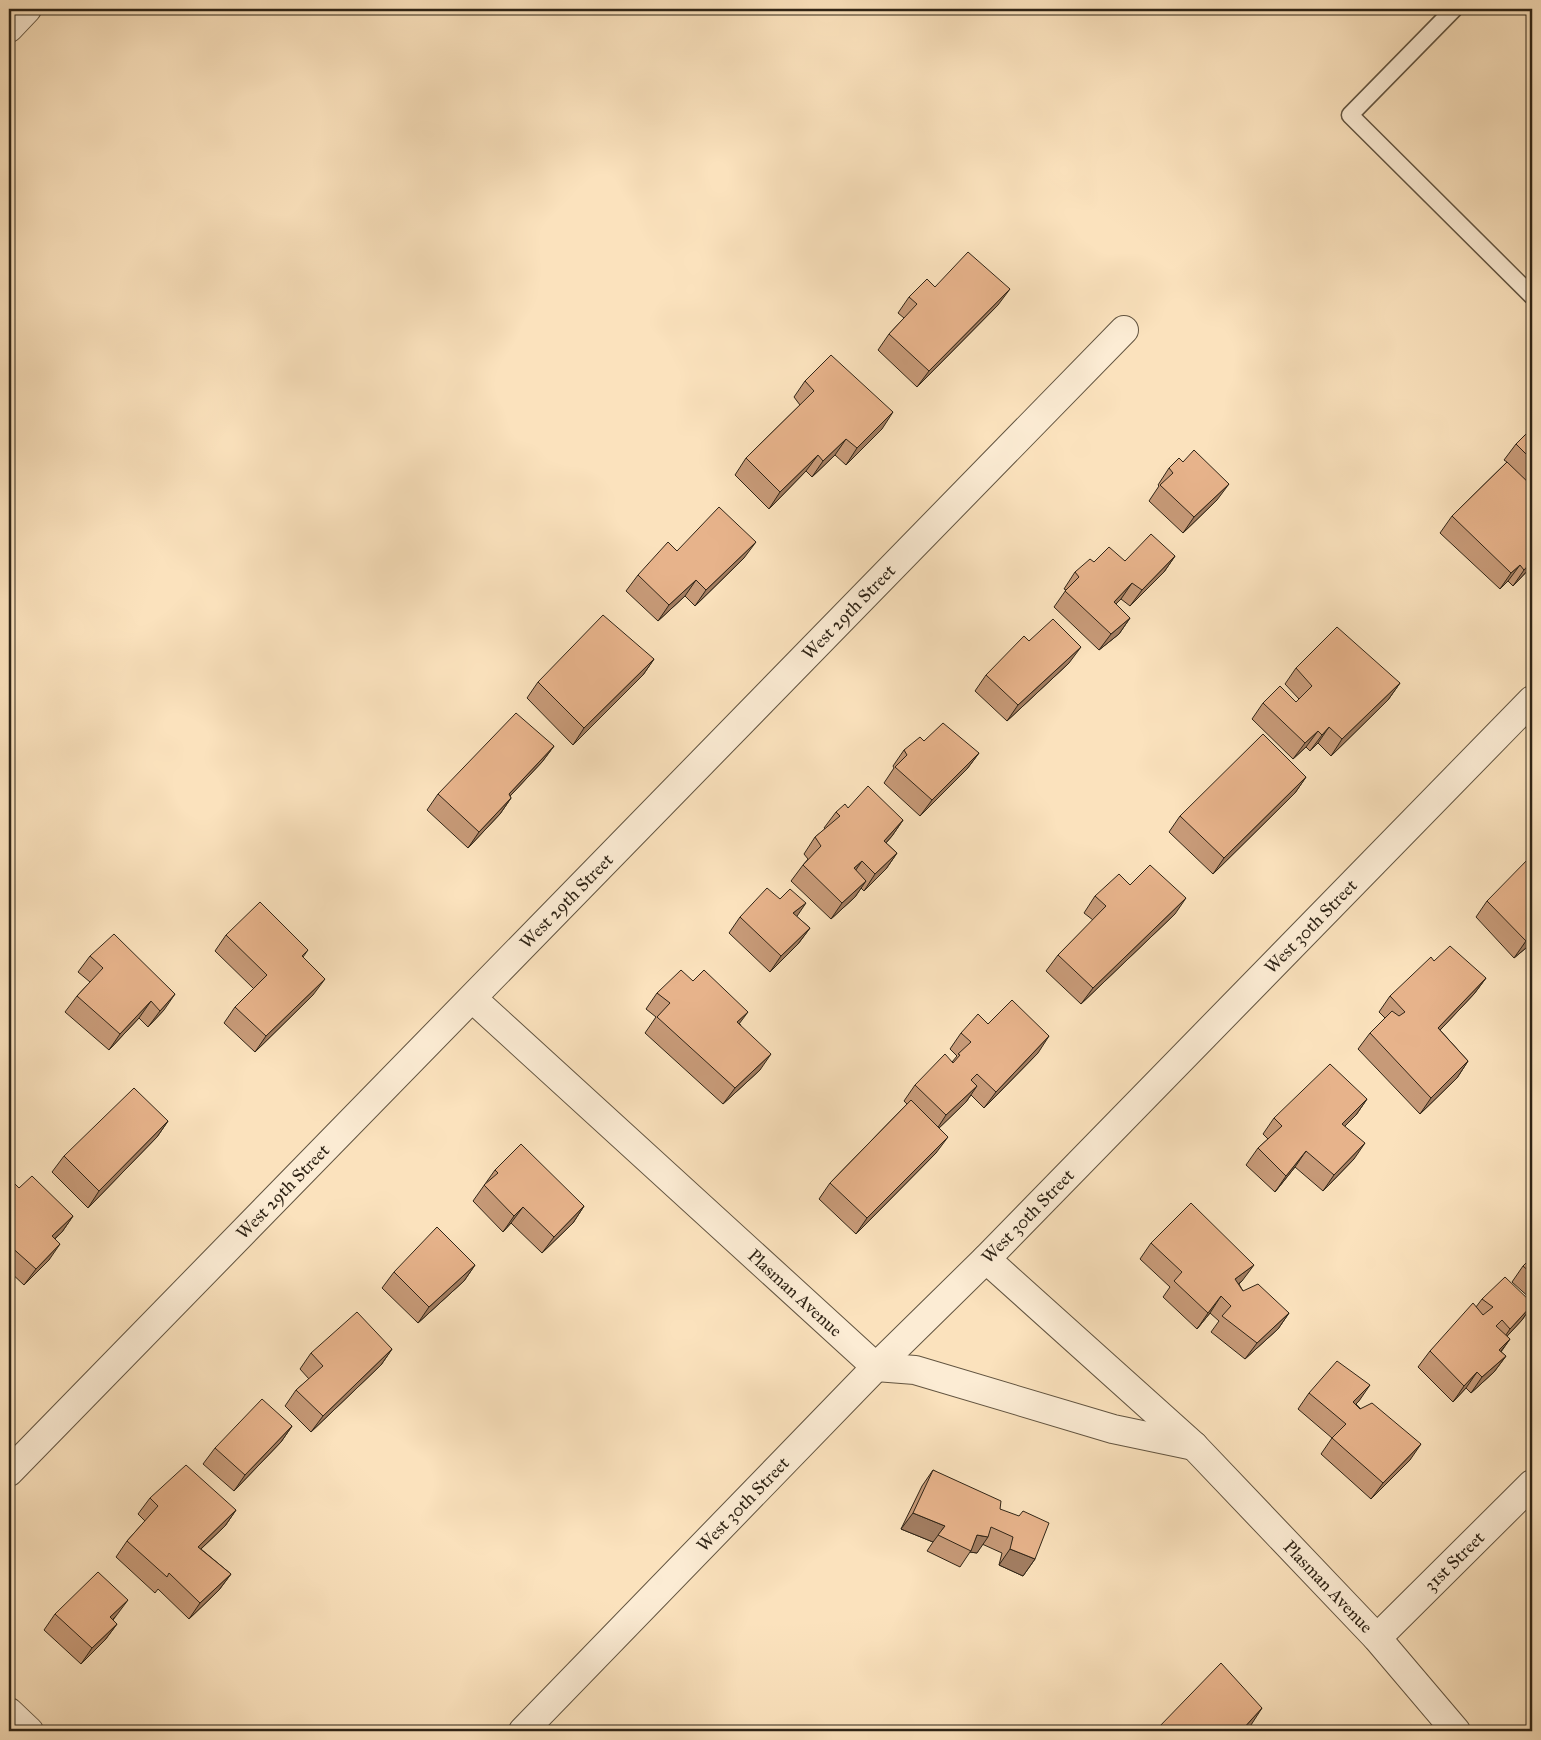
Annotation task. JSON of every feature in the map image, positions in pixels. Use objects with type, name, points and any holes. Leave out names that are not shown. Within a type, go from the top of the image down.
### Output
[{"type":"street","points":[[9,28],[27,9]]},
{"type":"street","name":"West 29th Street","points":[[9,1472],[473,999],[1124,330]]},
{"type":"street","name":"West 30th Street","points":[[523,1731],[876,1367],[986,1259],[1532,700]]},
{"type":"street","name":"Plasman Avenue","points":[[473,999],[876,1367]]},
{"type":"street","name":"Plasman Avenue","points":[[986,1259],[1194,1446],[1377,1638],[1456,1731]]},
{"type":"street","points":[[876,1367],[915,1370],[1113,1429],[1194,1446]]},
{"type":"street","name":"31st Street","points":[[1377,1638],[1532,1484]]},
{"type":"street","points":[[9,1712],[29,1731]]},
{"type":"lane","points":[[1454,9],[1350,115],[1532,296]]},
{"type":"building","points":[[968,252],[1010,289],[929,371],[889,334],[917,304],[909,297],[927,279],[935,287]]},
{"type":"building","points":[[831,355],[893,412],[857,448],[846,439],[823,461],[818,455],[780,492],[746,458],[814,391],[805,381]]},
{"type":"building","points":[[1532,428],[1532,460],[1516,444]]},
{"type":"building","points":[[1194,450],[1229,484],[1194,517],[1160,485],[1173,473],[1169,468],[1179,458],[1183,462]]},
{"type":"building","points":[[1507,462],[1532,486],[1532,561],[1524,570],[1520,565],[1511,573],[1452,516]]},
{"type":"building","points":[[719,507],[756,542],[706,590],[696,580],[669,605],[638,575],[668,542],[677,551]]},
{"type":"building","points":[[1151,534],[1175,556],[1142,590],[1132,583],[1114,602],[1130,618],[1111,634],[1065,591],[1079,577],[1075,572],[1090,559],[1094,562],[1109,547],[1125,561]]},
{"type":"building","points":[[603,615],[654,659],[584,728],[538,682]]},
{"type":"building","points":[[1053,619],[1081,647],[1018,705],[986,675],[1024,636],[1029,641]]},
{"type":"building","points":[[1337,627],[1400,683],[1342,739],[1329,727],[1322,735],[1318,731],[1305,743],[1263,703],[1280,686],[1296,702],[1312,686],[1296,668]]},
{"type":"building","points":[[516,713],[554,746],[509,794],[511,798],[479,832],[438,794]]},
{"type":"building","points":[[943,723],[979,753],[932,800],[895,767],[907,755],[904,750],[920,737],[924,741]]},
{"type":"building","points":[[1263,734],[1306,777],[1224,858],[1180,816]]},
{"type":"building","points":[[868,786],[903,820],[884,841],[897,853],[875,874],[862,861],[854,868],[866,881],[842,903],[803,865],[821,846],[815,837],[840,816],[836,812],[845,804],[848,808]]},
{"type":"building","points":[[1532,855],[1532,936],[1526,941],[1487,901]]},
{"type":"building","points":[[1150,865],[1186,898],[1093,988],[1058,955],[1106,906],[1095,896],[1119,874],[1130,885]]},
{"type":"building","points":[[767,888],[780,899],[790,889],[806,903],[793,913],[810,928],[781,956],[740,917]]},
{"type":"building","points":[[260,902],[308,950],[302,956],[325,979],[266,1036],[235,1007],[267,975],[226,935]]},
{"type":"building","points":[[114,934],[175,994],[160,1011],[151,1001],[120,1034],[77,996],[103,968],[90,956]]},
{"type":"building","points":[[1450,946],[1486,978],[1438,1028],[1468,1061],[1431,1098],[1370,1033],[1392,1011],[1399,1016],[1405,1012],[1390,996],[1431,957],[1434,961]]},
{"type":"building","points":[[681,970],[693,981],[704,970],[748,1012],[737,1022],[771,1054],[735,1088],[657,1017],[670,1003],[657,993]]},
{"type":"building","points":[[1012,1000],[1049,1036],[996,1092],[977,1074],[971,1080],[977,1086],[946,1115],[915,1085],[945,1054],[953,1063],[960,1055],[958,1054],[971,1042],[961,1033],[978,1014],[988,1024]]},
{"type":"building","points":[[1330,1064],[1367,1099],[1342,1124],[1365,1143],[1334,1175],[1306,1151],[1286,1176],[1258,1148],[1282,1126],[1274,1118]]},
{"type":"building","points":[[134,1088],[168,1121],[99,1191],[64,1156]]},
{"type":"building","points":[[911,1100],[948,1137],[867,1218],[830,1183]]},
{"type":"building","points":[[521,1144],[584,1206],[554,1237],[523,1207],[514,1216],[484,1185],[498,1173],[495,1170]]},
{"type":"building","points":[[32,1176],[73,1216],[52,1236],[60,1244],[36,1269],[9,1245],[9,1178],[19,1188]]},
{"type":"building","points":[[1191,1203],[1254,1265],[1235,1279],[1243,1291],[1258,1284],[1289,1313],[1257,1343],[1222,1316],[1231,1306],[1221,1296],[1208,1313],[1174,1281],[1182,1272],[1151,1243]]},
{"type":"building","points":[[437,1227],[475,1265],[429,1307],[394,1272]]},
{"type":"building","points":[[1532,1257],[1532,1274],[1523,1266]]},
{"type":"building","points":[[1505,1277],[1532,1305],[1510,1329],[1502,1320],[1496,1326],[1510,1339],[1499,1350],[1506,1356],[1482,1377],[1477,1372],[1464,1386],[1430,1351],[1473,1303],[1483,1315],[1493,1307],[1482,1299]]},
{"type":"building","points":[[357,1312],[392,1349],[323,1416],[296,1390],[323,1366],[311,1353]]},
{"type":"building","points":[[1337,1361],[1370,1385],[1353,1402],[1360,1409],[1372,1403],[1421,1444],[1383,1483],[1332,1438],[1346,1424],[1309,1393]]},
{"type":"building","points":[[262,1399],[292,1426],[245,1475],[215,1448]]},
{"type":"building","points":[[186,1465],[236,1510],[198,1547],[231,1574],[200,1603],[169,1573],[167,1577],[127,1541],[158,1506],[150,1498]]},
{"type":"building","points":[[933,1470],[1001,1501],[1000,1509],[1019,1516],[1023,1511],[1049,1523],[1035,1559],[1010,1549],[1013,1537],[991,1527],[988,1537],[977,1535],[971,1551],[938,1535],[945,1526],[913,1513]]},
{"type":"building","points":[[98,1572],[128,1600],[110,1617],[117,1624],[92,1648],[55,1614]]},
{"type":"building","points":[[1221,1663],[1262,1708],[1241,1731],[1159,1731],[1157,1729]]}]
